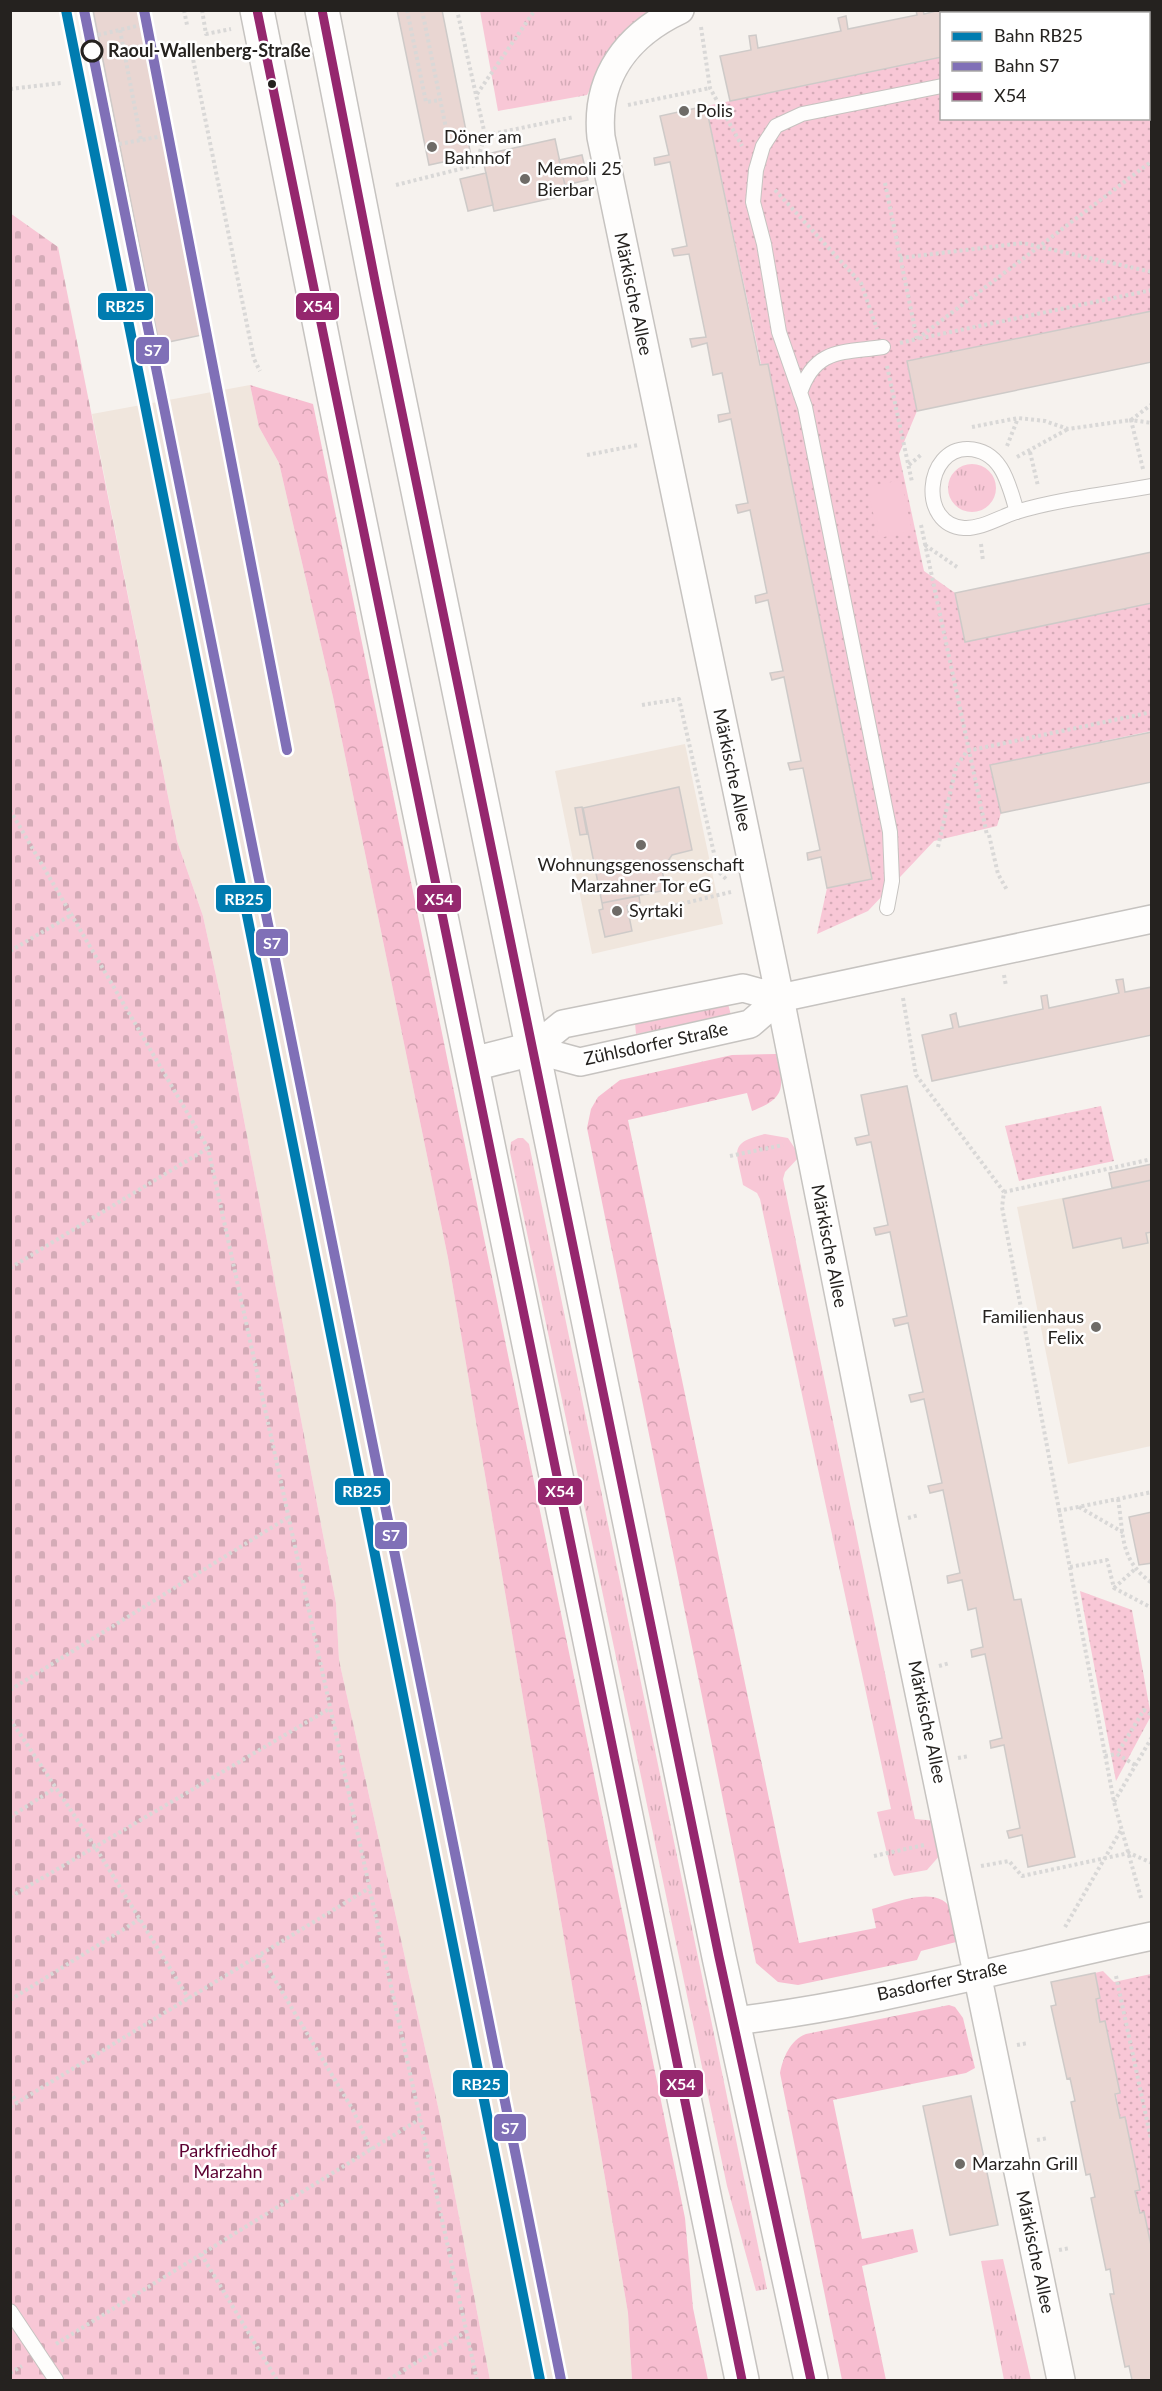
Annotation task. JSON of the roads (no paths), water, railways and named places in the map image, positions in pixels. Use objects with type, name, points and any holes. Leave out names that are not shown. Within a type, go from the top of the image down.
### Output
[{"type":"main road","points":[[257,10],[335,401],[742,2380]]},
{"type":"main road","points":[[322,10],[532,1049],[733,2021],[811,2380]]},
{"type":"main road","points":[[473,1064],[532,1049]]},
{"type":"street","name":"Märkische Allee","points":[[690,16],[659,20],[637,36],[607,81],[599,112],[601,136],[780,998],[884,1523],[979,1974],[1061,2380]]},
{"type":"street","name":"Zühlsdorfer Straße","points":[[532,1049],[563,1024],[743,988],[780,998],[1152,919]]},
{"type":"street","name":"Zühlsdorfer Straße","points":[[532,1049],[580,1062],[750,1024],[780,998]]},
{"type":"street","name":"Basdorfer Straße","points":[[733,2021],[768,2017],[1152,1936]]},
{"type":"lane","points":[[887,908],[892,881],[890,832],[800,393],[779,332],[764,244],[753,202],[756,170],[762,146],[776,126],[802,114],[940,86]]},
{"type":"lane","points":[[800,393],[806,374],[816,362],[831,354],[883,347]]},
{"type":"lane","points":[[1017,512],[1000,464],[985,453],[969,449],[956,451],[938,468],[931,486],[933,504],[945,520],[963,528],[988,523],[1017,512],[1149,486]]},
{"type":"lane","points":[[10,2312],[56,2380]]},
{"type":"rail line","name":"RB25","points":[[66,10],[540,2380]]},
{"type":"rail line","name":"S7","points":[[84,10],[561,2380]]},
{"type":"rail line","name":"S7","points":[[144,10],[287,750]]},
{"type":"place","name":"Raoul-Wallenberg-Straße","points":[[92,51]]},
{"type":"place","name":"Polis","points":[[684,111]]},
{"type":"place","name":"Döner am Bahnhof","points":[[432,147]]},
{"type":"place","name":"Memoli 25 Bierbar","points":[[525,179]]},
{"type":"place","name":"Wohnungsgenossenschaft Marzahner Tor eG","points":[[641,845]]},
{"type":"place","name":"Syrtaki","points":[[617,911]]},
{"type":"place","name":"Familienhaus Felix","points":[[1096,1327]]},
{"type":"place","name":"Marzahn Grill","points":[[960,2164]]},
{"type":"park label","name":"Parkfriedhof Marzahn","points":[[228,2161]]}]
